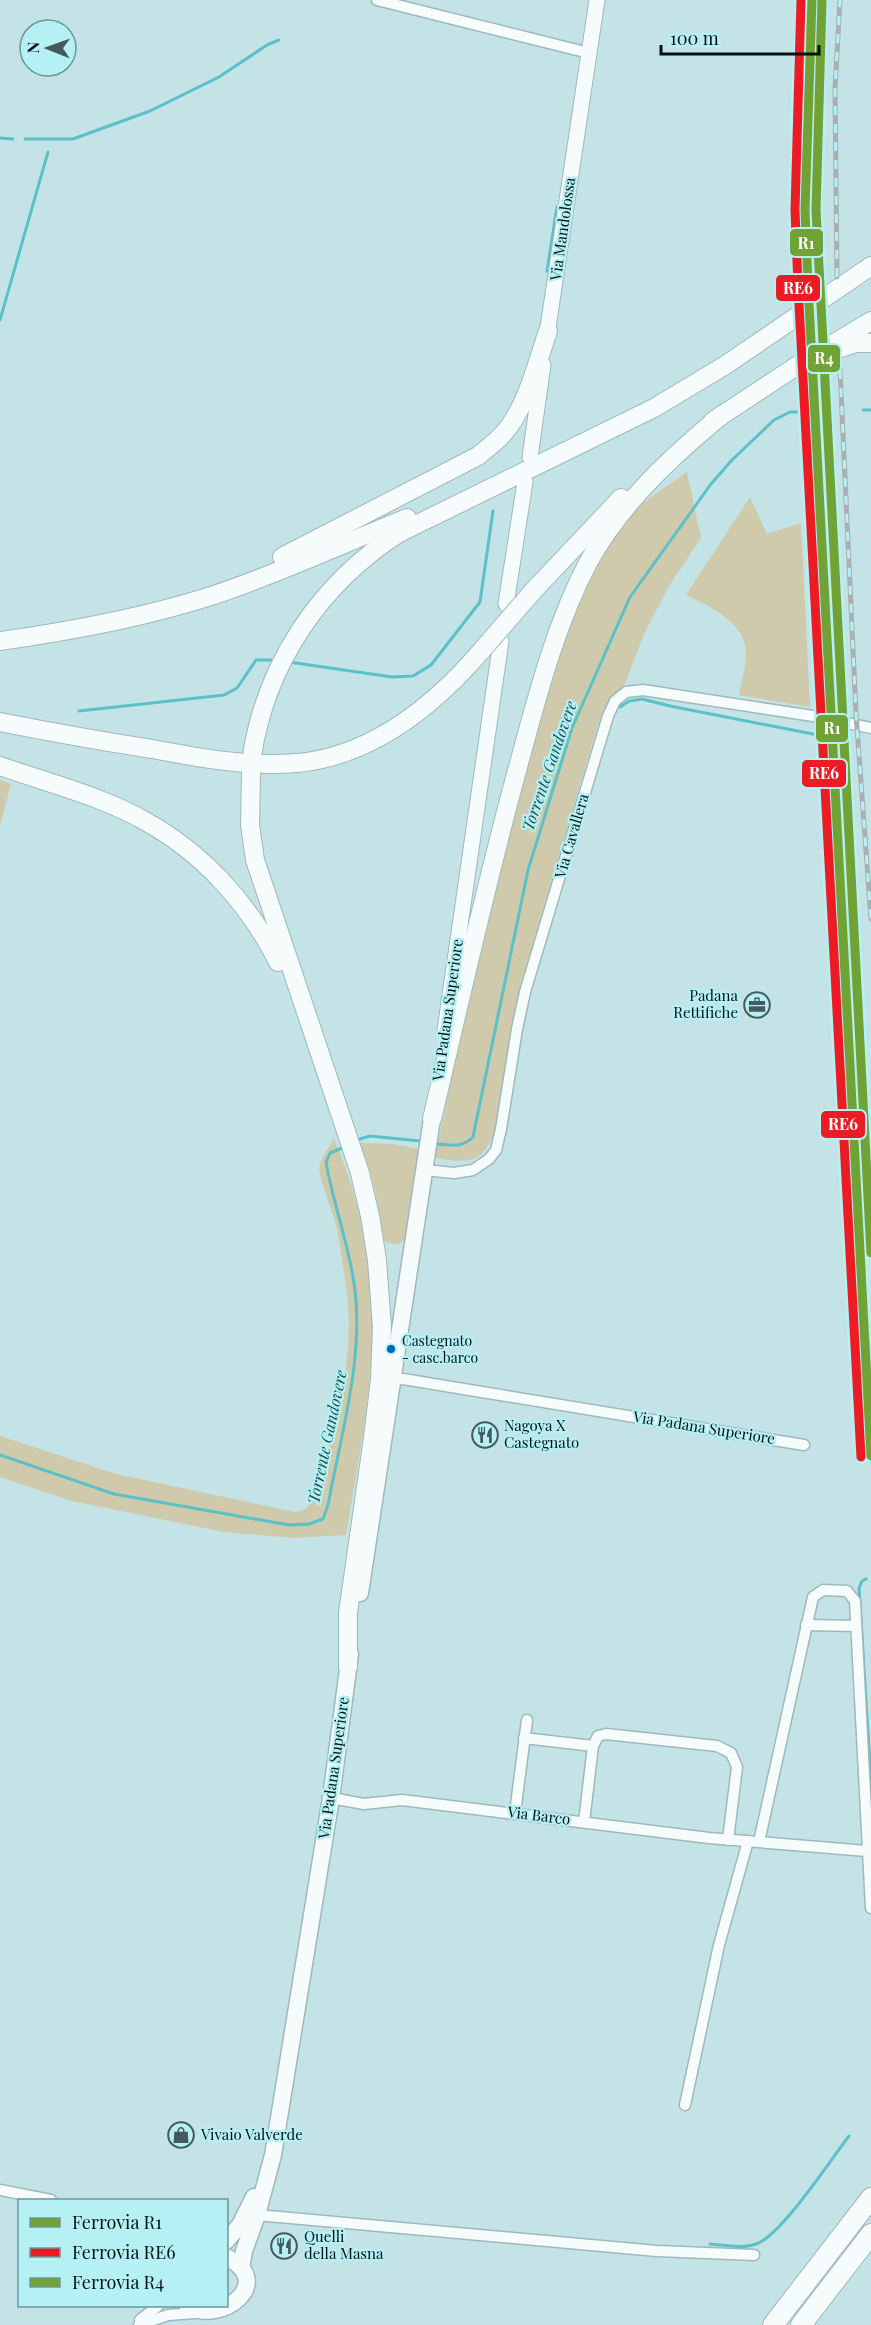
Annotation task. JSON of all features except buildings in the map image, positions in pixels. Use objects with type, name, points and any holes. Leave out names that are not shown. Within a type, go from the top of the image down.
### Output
[{"type":"highway","points":[[854,279],[871,258]]},
{"type":"highway","points":[[348,1667],[348,1612],[380,1379],[382,1327],[379,1282],[370,1216],[360,1173],[255,860],[250,825],[252,764],[259,720],[268,691],[284,657],[314,610],[347,573],[380,545],[399,533],[654,408],[724,366],[871,266]]},
{"type":"highway","points":[[0,722],[202,758],[262,764],[298,763],[336,755],[369,742],[399,726],[436,698],[464,672],[534,590],[639,479],[687,438],[795,367],[871,321]]},
{"type":"highway","points":[[163,610],[290,554],[478,456],[503,434],[514,418],[528,388],[548,331]]},
{"type":"highway","points":[[795,367],[829,352],[856,344],[871,343]]},
{"type":"highway","points":[[432,1119],[496,847],[537,698],[561,623],[590,561],[613,524],[643,488],[669,462],[723,414]]},
{"type":"highway","points":[[0,641],[100,626],[211,596],[273,573],[571,450]]},
{"type":"highway","points":[[0,766],[99,800],[144,820],[191,851],[226,887],[256,921],[271,947],[294,1000],[329,1102],[347,1134]]},
{"type":"highway","points":[[773,2325],[870,2199]]},
{"type":"highway","points":[[801,2325],[871,2234]]},
{"type":"main road","name":"Via Mandolossa","points":[[530,457],[597,0]]},
{"type":"main road","points":[[506,604],[525,482]]},
{"type":"main road","name":"Via Padana Superiore","points":[[201,2315],[222,2319],[235,2318],[245,2299],[247,2291],[245,2275],[241,2268],[244,2251],[257,2215],[273,2155],[331,1798],[348,1667],[432,1119],[501,641]]},
{"type":"main road","name":"Via Padana Superiore","points":[[228,2239],[240,2225],[273,2155]]},
{"type":"main road","points":[[228,2250],[241,2236],[252,2218],[257,2215]]},
{"type":"main road","points":[[228,2258],[241,2268]]},
{"type":"street","points":[[376,0],[589,53]]},
{"type":"street","name":"Via Cavallera","points":[[481,1166],[489,1159],[499,1140],[525,993],[590,772],[615,701],[626,692],[643,690],[813,716],[871,728]]},
{"type":"street","points":[[424,1170],[464,1173],[481,1166],[495,1168]]},
{"type":"street","name":"Via Padana Superiore","points":[[392,1380],[426,1382],[804,1444]]},
{"type":"street","points":[[685,2105],[719,1945],[753,1842],[813,1597],[823,1590],[844,1591],[852,1595],[855,1601],[871,1908]]},
{"type":"street","points":[[806,1625],[856,1626]]},
{"type":"street","points":[[515,1813],[526,1720]]},
{"type":"street","points":[[584,1822],[593,1746],[596,1739],[606,1734],[717,1746],[727,1749],[734,1757],[737,1767],[728,1840]]},
{"type":"street","points":[[524,1738],[593,1746]]},
{"type":"street","name":"Via Barco","points":[[331,1798],[364,1804],[402,1800],[728,1840],[867,1851]]},
{"type":"street","points":[[0,2190],[46,2199]]},
{"type":"street","points":[[257,2215],[657,2251],[754,2255]]},
{"type":"street","points":[[134,2325],[157,2307]]},
{"type":"street","points":[[139,2325],[168,2315],[201,2315]]},
{"type":"shaded area","points":[[687,472],[701,538],[669,586],[644,634],[614,712],[598,724],[520,987],[494,1133],[484,1151],[472,1159],[456,1161],[435,1158],[479,942],[561,640],[584,589],[626,515]]},
{"type":"shaded area","points":[[750,497],[767,534],[801,523],[810,707],[739,695],[746,654],[745,643],[740,633],[725,617],[686,595]]},
{"type":"shaded area","points":[[0,780],[11,784],[0,826]]},
{"type":"shaded area","points":[[334,1139],[346,1168],[362,1229],[368,1260],[372,1323],[367,1405],[346,1535],[293,1538],[224,1532],[72,1501],[0,1477],[0,1436],[116,1474],[295,1512],[306,1509],[311,1502],[336,1420],[349,1336],[348,1308],[339,1238],[319,1168],[321,1160]]},
{"type":"shaded area","points":[[360,1143],[392,1144],[419,1149],[405,1239],[398,1245],[384,1241],[375,1188]]},
{"type":"waterway","points":[[25,139],[73,139],[150,111],[219,77],[267,45],[279,40]]},
{"type":"waterway","points":[[0,138],[13,139]]},
{"type":"waterway","points":[[0,320],[48,152]]},
{"type":"waterway","points":[[547,271],[557,207]]},
{"type":"waterway","name":"Torrente Gandovere","points":[[863,410],[871,410]]},
{"type":"waterway","name":"Torrente Gandovere","points":[[437,1144],[461,1144],[473,1137],[528,870],[572,728],[630,597],[711,484],[732,460],[774,420],[790,412],[809,412]]},
{"type":"waterway","points":[[289,662],[392,677],[413,676],[431,665],[480,602],[493,511]]},
{"type":"waterway","points":[[79,711],[224,695],[237,688],[256,660],[271,660]]},
{"type":"waterway","points":[[620,707],[629,701],[642,699],[823,736]]},
{"type":"waterway","name":"Torrente Gandovere","points":[[357,1140],[370,1136],[420,1141]]},
{"type":"waterway","name":"Torrente Gandovere","points":[[0,1455],[114,1494],[289,1525],[309,1524],[323,1519],[345,1423],[356,1338],[357,1310],[354,1283],[326,1162],[330,1153],[342,1148]]},
{"type":"waterway","points":[[866,1579],[862,1581],[859,1588],[871,1780]]},
{"type":"waterway","points":[[710,2244],[745,2246],[756,2244],[766,2238],[792,2212],[849,2136]]},
{"type":"railway","points":[[837,277],[835,89],[840,0]]},
{"type":"railway","points":[[840,370],[856,714],[871,919]]},
{"type":"rail line","name":"RE6","points":[[801,0],[795,210],[798,286],[861,1457]]},
{"type":"rail line","name":"R1","points":[[812,0],[805,210],[808,286],[871,1456]]},
{"type":"rail line","name":"R4","points":[[822,0],[816,210],[871,1253]]},
{"type":"place","name":"Padana Rettifiche","points":[[757,1005]]},
{"type":"place","name":"Castegnato - casc.barco","points":[[391,1349]]},
{"type":"place","name":"Nagoya X Castegnato","points":[[485,1435]]},
{"type":"place","name":"Vivaio Valverde","points":[[181,2135]]},
{"type":"place","name":"Quelli della Masna","points":[[284,2246]]}]
